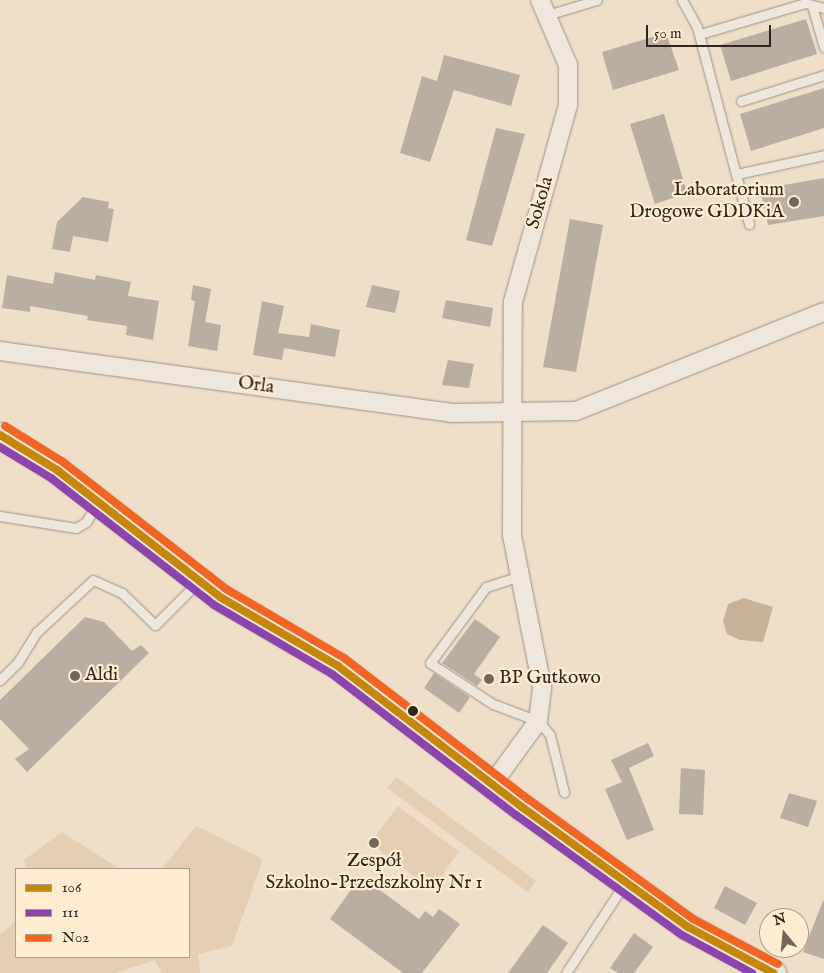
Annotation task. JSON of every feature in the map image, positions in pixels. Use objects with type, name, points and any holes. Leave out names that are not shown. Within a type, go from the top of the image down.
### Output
[{"type":"main road","points":[[0,435],[42,459],[199,582],[338,666],[688,927],[773,973]]},
{"type":"street","name":"Sokola","points":[[493,783],[538,721],[542,687],[512,535],[513,302],[568,105],[568,64],[544,8]]},
{"type":"street","points":[[513,411],[576,412],[824,312]]},
{"type":"street","name":"Orla","points":[[0,351],[452,413],[513,411]]},
{"type":"lane","points":[[544,8],[597,0]]},
{"type":"lane","points":[[682,0],[700,34],[749,224]]},
{"type":"lane","points":[[700,34],[805,3],[824,8]]},
{"type":"lane","points":[[812,6],[824,47]]},
{"type":"lane","points":[[741,101],[824,76]]},
{"type":"lane","points":[[737,174],[824,155]]},
{"type":"lane","points":[[0,516],[76,528],[86,522],[98,503]]},
{"type":"lane","points":[[520,576],[486,587],[430,663],[493,704],[538,721],[550,735],[564,792]]},
{"type":"lane","points":[[0,680],[18,662],[37,632],[93,580],[122,592],[155,625],[199,582]]},
{"type":"lane","points":[[566,973],[626,882]]},
{"type":"shaded area","points":[[744,598],[773,607],[763,642],[740,640],[727,634],[723,621],[728,604]]},
{"type":"shaded area","points":[[396,777],[536,881],[528,892],[387,788]]},
{"type":"shaded area","points":[[398,806],[459,852],[431,889],[370,843]]},
{"type":"shaded area","points":[[196,826],[263,859],[232,946],[198,954],[200,973],[162,973],[155,960],[115,973],[0,973],[0,935],[15,922],[15,958],[190,958],[190,868],[163,868]]},
{"type":"shaded area","points":[[62,832],[118,868],[26,868],[24,860]]},
{"type":"building","points":[[806,19],[817,54],[731,81],[720,45]]},
{"type":"building","points":[[666,33],[679,70],[613,90],[602,52]]},
{"type":"building","points":[[444,55],[520,75],[511,106],[454,90],[430,162],[400,153],[422,76],[437,81]]},
{"type":"building","points":[[824,88],[824,128],[751,151],[740,114]]},
{"type":"building","points":[[664,114],[687,193],[655,204],[630,124]]},
{"type":"building","points":[[496,128],[525,134],[492,246],[466,240]]},
{"type":"building","name":"Laboratorium Drogowe GDDKiA","points":[[824,178],[824,216],[768,225],[760,189]]},
{"type":"building","points":[[83,197],[109,202],[108,208],[114,209],[108,242],[73,236],[70,252],[52,249],[57,222]]},
{"type":"building","points":[[570,219],[603,225],[576,372],[543,367]]},
{"type":"building","points":[[55,272],[95,280],[96,275],[131,282],[128,296],[159,301],[153,340],[126,335],[127,326],[87,320],[88,316],[30,306],[30,312],[2,308],[7,275],[53,284]]},
{"type":"building","points":[[193,285],[211,289],[205,322],[221,325],[217,351],[188,346],[195,301],[191,300]]},
{"type":"building","points":[[372,285],[400,291],[395,313],[366,307]]},
{"type":"building","points":[[446,300],[493,308],[490,327],[442,318]]},
{"type":"building","points":[[262,301],[284,306],[278,333],[309,337],[311,324],[340,330],[335,357],[284,348],[282,360],[253,355]]},
{"type":"building","points":[[448,360],[474,364],[469,388],[442,385]]},
{"type":"building","name":"Aldi","points":[[85,617],[104,622],[132,651],[141,645],[149,653],[27,772],[15,759],[29,749],[0,719],[0,700]]},
{"type":"building","points":[[475,619],[500,637],[474,674],[482,680],[477,686],[442,663]]},
{"type":"building","points":[[434,673],[470,697],[459,713],[424,688]]},
{"type":"building","points":[[648,743],[654,756],[629,768],[654,830],[627,840],[605,789],[622,782],[611,760]]},
{"type":"building","points":[[681,768],[705,770],[703,815],[679,814]]},
{"type":"building","points":[[789,793],[817,801],[808,827],[780,818]]},
{"type":"building","points":[[361,876],[419,919],[425,911],[433,917],[439,909],[460,924],[422,973],[403,973],[330,919]]},
{"type":"building","points":[[725,886],[757,903],[745,925],[714,908]]},
{"type":"building","points":[[824,901],[824,959],[809,954],[809,937]]},
{"type":"building","points":[[543,925],[568,943],[547,973],[508,973]]},
{"type":"building","points":[[634,933],[653,947],[634,973],[618,973],[610,968]]},
{"type":"transit line","name":"N02","points":[[5,426],[63,462],[226,589],[344,658],[528,799],[693,919],[778,964]]},
{"type":"transit line","name":"106","points":[[0,435],[57,470],[220,597],[338,666],[522,807],[688,927],[773,973]]},
{"type":"transit line","name":"111","points":[[0,447],[51,478],[214,605],[332,674],[516,815],[682,935],[752,973]]},
{"type":"place","name":"Laboratorium Drogowe GDDKiA","points":[[794,202]]},
{"type":"place","name":"Aldi","points":[[75,676]]},
{"type":"place","name":"BP Gutkowo","points":[[489,679]]},
{"type":"place","name":"Zespół Szkolno-Przedszkolny Nr 1","points":[[374,843]]}]
